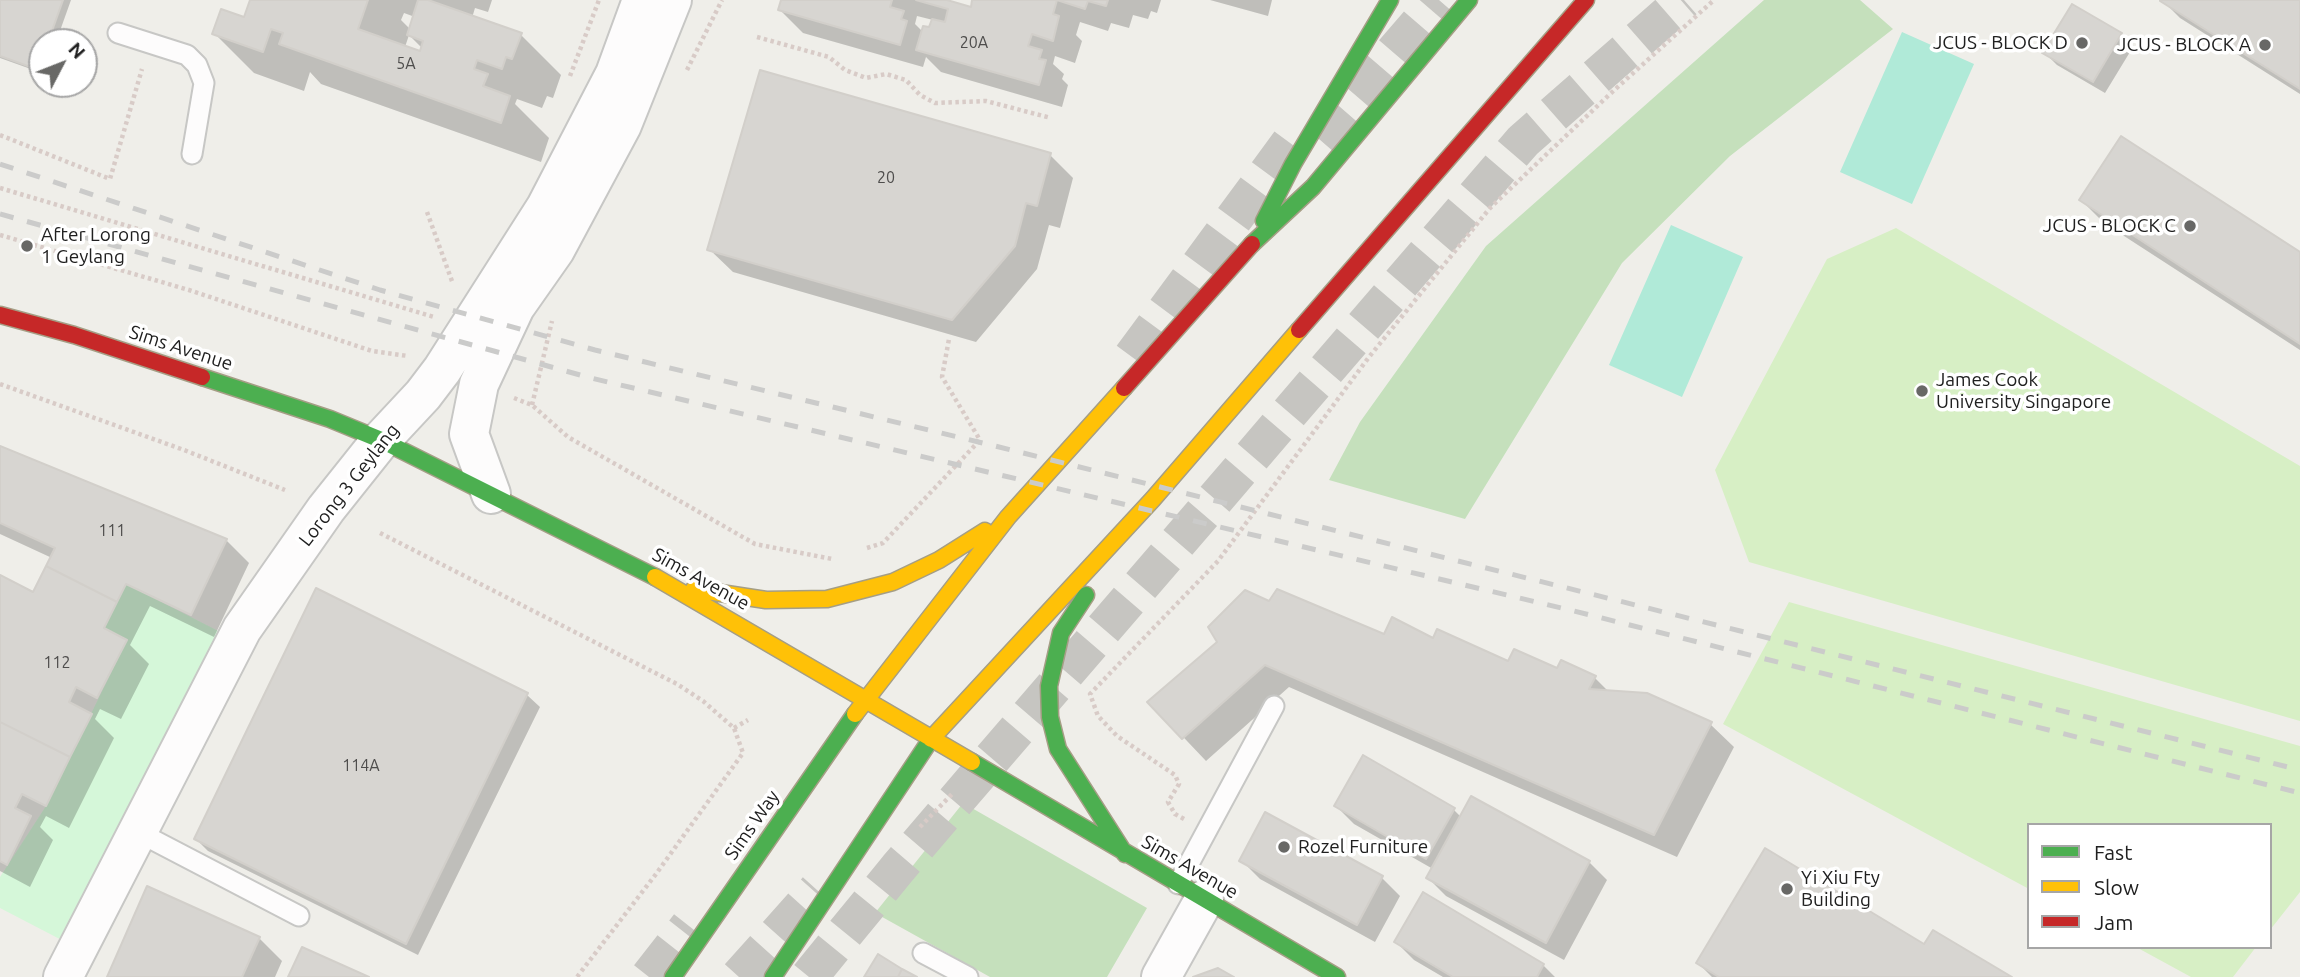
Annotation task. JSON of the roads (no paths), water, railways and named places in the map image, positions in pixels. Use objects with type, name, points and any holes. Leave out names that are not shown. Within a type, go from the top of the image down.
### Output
[{"type":"main road","points":[[1252,244],[1293,164],[1390,0]]},
{"type":"main road","points":[[674,586],[766,600],[827,599],[893,583],[939,560],[1008,517],[1252,244],[1313,187],[1469,0]]},
{"type":"main road","points":[[773,977],[931,739],[1153,499],[1586,0]]},
{"type":"main road","name":"Sims Avenue","points":[[0,314],[113,347],[330,419],[381,440],[491,494],[674,586],[1337,977]]},
{"type":"main road","points":[[1125,854],[1058,749],[1049,717],[1049,685],[1060,633],[1153,499]]},
{"type":"main road","name":"Sims Way","points":[[673,977],[866,698],[1008,517]]},
{"type":"street","name":"Lorong 3 Geylang","points":[[63,977],[242,629],[326,509],[442,370],[546,207],[615,74],[642,0]]},
{"type":"street","points":[[491,494],[469,434],[480,384],[515,307],[555,250],[622,125],[673,0]]},
{"type":"street","points":[[1161,977],[1191,892]]},
{"type":"lane","points":[[118,33],[187,55],[197,65],[204,83],[192,154]]},
{"type":"lane","points":[[1191,892],[1206,830],[1274,706]]},
{"type":"lane","points":[[136,831],[299,916]]},
{"type":"lane","points":[[923,953],[968,977]]},
{"type":"tunnel","points":[[1319,139],[1439,0]]},
{"type":"tunnel","points":[[809,977],[898,868],[1523,141],[1684,0]]},
{"type":"tunnel","points":[[1132,357],[1297,133]]},
{"type":"tunnel","points":[[739,977],[817,890]]},
{"type":"tunnel","points":[[649,977],[689,926]]},
{"type":"railway","points":[[0,164],[380,290],[595,350],[991,445],[2300,770]]},
{"type":"railway","points":[[0,214],[591,378],[1570,610],[2300,793]]},
{"type":"place","name":"JCUS - BLOCK D","points":[[2082,43]]},
{"type":"place","name":"JCUS - BLOCK A","points":[[2265,45]]},
{"type":"place","name":"JCUS - BLOCK C","points":[[2190,226]]},
{"type":"place","name":"After Lorong 1 Geylang","points":[[27,246]]},
{"type":"place","name":"James Cook University Singapore","points":[[1922,391]]},
{"type":"place","name":"Rozel Furniture","points":[[1284,847]]},
{"type":"place","name":"Yi Xiu Fty Building","points":[[1787,889]]}]
